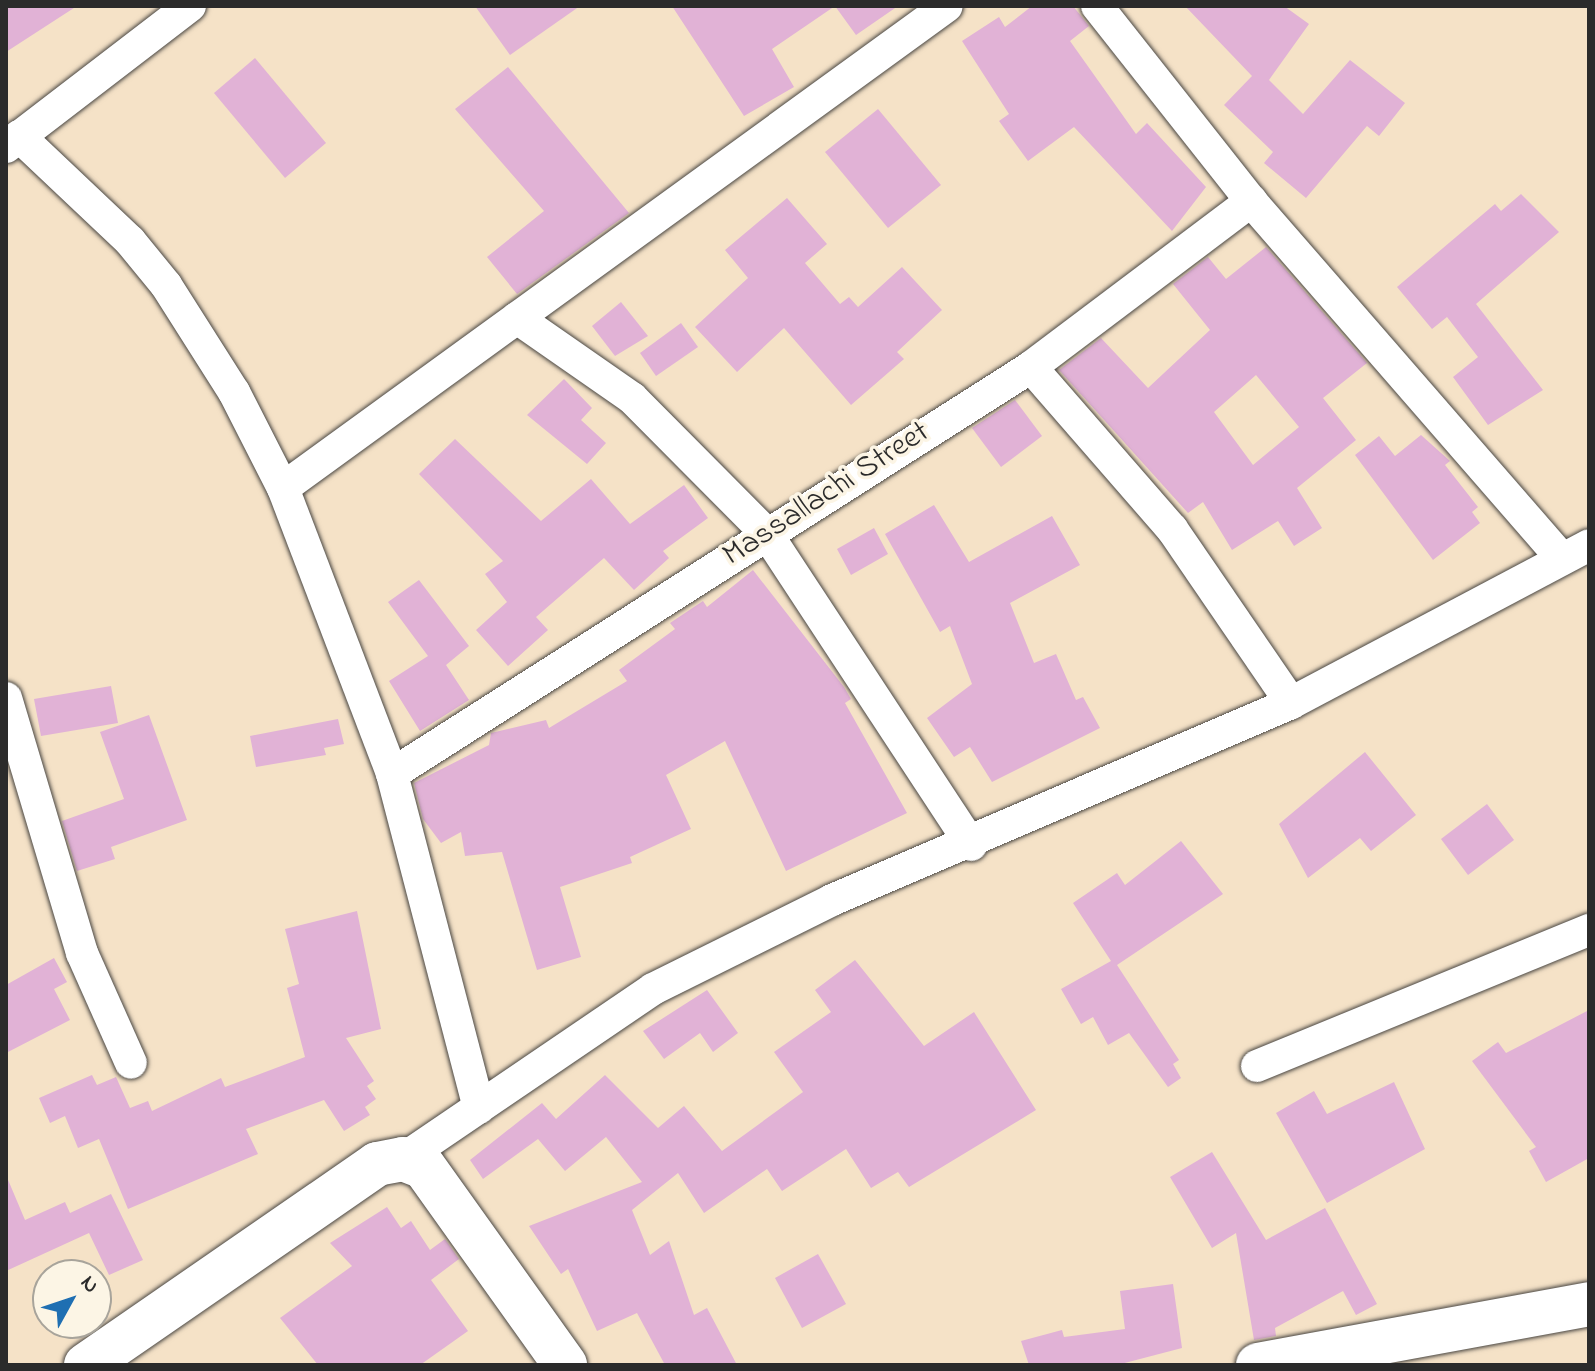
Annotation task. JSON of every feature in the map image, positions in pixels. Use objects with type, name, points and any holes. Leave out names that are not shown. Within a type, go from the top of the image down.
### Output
[{"type":"street","points":[[190,6],[12,142],[130,241],[166,285],[234,392],[283,488],[392,774],[479,1108]]},
{"type":"street","points":[[283,488],[947,6]]},
{"type":"street","points":[[86,1365],[377,1164],[403,1159],[653,989],[832,900],[971,845],[1291,703],[1574,550],[1251,201],[1097,6]]},
{"type":"street","name":"Massallachi Street","points":[[392,774],[1031,367],[1251,201]]},
{"type":"street","points":[[517,318],[632,398],[767,534],[971,845]]},
{"type":"street","points":[[1031,367],[1172,529],[1291,703]]},
{"type":"street","points":[[6,698],[82,953],[131,1063]]},
{"type":"street","points":[[1257,1066],[1589,930]]},
{"type":"street","points":[[403,1159],[424,1167],[565,1365]]},
{"type":"street","points":[[1258,1365],[1589,1304]]},
{"type":"building","points":[[6,6],[77,6],[6,52]]},
{"type":"building","points":[[475,6],[580,6],[510,55]]},
{"type":"building","points":[[672,6],[835,6],[772,49],[794,87],[744,116]]},
{"type":"building","points":[[835,6],[898,6],[856,35]]},
{"type":"building","points":[[1032,6],[1073,6],[1089,26],[1070,41],[1136,134],[1147,123],[1206,187],[1172,231],[1074,127],[1028,161],[999,121],[1009,114],[962,41],[999,17],[1005,27]]},
{"type":"building","points":[[1185,6],[1284,6],[1309,24],[1269,80],[1303,114],[1350,60],[1405,103],[1379,136],[1367,126],[1306,198],[1264,163],[1273,152],[1224,105],[1252,76]]},
{"type":"building","points":[[255,58],[326,143],[285,178],[214,93]]},
{"type":"building","points":[[508,67],[629,213],[517,294],[487,257],[544,211],[455,109]]},
{"type":"building","points":[[878,109],[941,185],[888,228],[825,152]]},
{"type":"building","points":[[1521,194],[1559,232],[1476,304],[1543,390],[1488,425],[1453,377],[1478,357],[1447,317],[1432,329],[1397,287],[1495,204],[1501,211]]},
{"type":"building","points":[[787,198],[827,244],[805,263],[840,304],[849,297],[858,307],[902,267],[942,310],[897,352],[904,359],[851,405],[784,328],[737,372],[695,327],[748,278],[725,250]]},
{"type":"building","points":[[1266,247],[1367,363],[1323,398],[1356,440],[1297,488],[1322,528],[1294,546],[1278,521],[1232,550],[1203,502],[1188,513],[1059,370],[1101,338],[1148,388],[1210,330],[1173,284],[1208,257],[1226,279]],"holes":[[[1256,375],[1299,427],[1253,465],[1214,412]]]},
{"type":"building","points":[[621,302],[648,336],[615,356],[592,326]]},
{"type":"building","points":[[681,323],[698,347],[656,376],[640,353]]},
{"type":"building","points":[[564,379],[592,408],[581,420],[606,443],[587,464],[527,415]]},
{"type":"building","points":[[1015,400],[1042,436],[1001,467],[972,428]]},
{"type":"building","points":[[1421,435],[1450,461],[1445,465],[1478,507],[1472,512],[1480,523],[1433,560],[1355,455],[1379,436],[1395,456]]},
{"type":"building","points":[[455,439],[541,521],[591,479],[630,524],[684,485],[708,518],[663,551],[669,558],[634,590],[604,558],[536,617],[548,630],[508,666],[476,630],[507,602],[485,574],[503,561],[419,474]]},
{"type":"building","points":[[934,505],[969,562],[1052,516],[1080,565],[1010,603],[1034,663],[1056,654],[1076,700],[1083,697],[1100,728],[992,782],[970,747],[954,757],[927,718],[972,684],[950,626],[940,632],[885,534]]},
{"type":"building","points":[[874,528],[888,554],[851,575],[837,549]]},
{"type":"building","points":[[753,570],[844,687],[851,699],[845,703],[907,813],[786,871],[725,741],[666,775],[691,829],[630,857],[632,863],[560,887],[581,957],[537,970],[502,852],[465,856],[461,832],[441,843],[423,819],[414,783],[489,745],[491,733],[546,720],[549,728],[627,681],[619,670],[675,629],[670,623],[703,601],[707,607]]},
{"type":"building","points":[[419,580],[469,646],[446,665],[469,700],[420,731],[389,681],[428,656],[388,602]]},
{"type":"building","points":[[111,686],[118,723],[41,736],[34,699]]},
{"type":"building","points":[[149,715],[187,820],[111,847],[115,859],[77,871],[62,821],[124,799],[100,732]]},
{"type":"building","points":[[338,719],[344,744],[324,748],[326,755],[256,767],[250,736]]},
{"type":"building","points":[[1365,752],[1416,815],[1371,851],[1360,838],[1308,878],[1279,824]]},
{"type":"building","points":[[1487,804],[1514,840],[1468,875],[1441,839]]},
{"type":"building","points":[[1181,841],[1223,894],[1117,965],[1179,1060],[1173,1064],[1181,1078],[1168,1087],[1129,1033],[1108,1045],[1093,1017],[1081,1024],[1061,989],[1111,961],[1073,903],[1117,873],[1125,885]]},
{"type":"building","points":[[357,911],[381,1029],[346,1038],[374,1081],[367,1086],[376,1099],[365,1107],[370,1115],[344,1131],[324,1100],[246,1129],[258,1154],[128,1209],[99,1139],[78,1148],[65,1116],[50,1123],[39,1098],[92,1075],[97,1085],[116,1077],[130,1108],[148,1101],[152,1111],[221,1078],[225,1087],[305,1057],[287,988],[299,984],[285,929]]},
{"type":"building","points":[[54,958],[67,982],[54,989],[70,1020],[6,1053],[6,985]]},
{"type":"building","points":[[855,960],[924,1046],[974,1012],[1036,1110],[909,1187],[898,1172],[871,1188],[846,1149],[782,1191],[767,1169],[704,1213],[678,1173],[632,1210],[650,1255],[669,1241],[694,1315],[707,1308],[737,1365],[665,1365],[637,1313],[597,1331],[568,1269],[561,1274],[529,1226],[642,1182],[606,1137],[565,1171],[538,1139],[483,1179],[470,1160],[542,1103],[556,1119],[605,1075],[658,1128],[684,1106],[722,1151],[803,1092],[774,1052],[831,1012],[815,990]]},
{"type":"building","points":[[707,990],[738,1033],[713,1052],[700,1033],[664,1059],[643,1031]]},
{"type":"building","points":[[1589,1010],[1589,1158],[1546,1182],[1529,1151],[1536,1147],[1472,1061],[1498,1042],[1506,1053]]},
{"type":"building","points":[[1394,1082],[1425,1149],[1327,1203],[1276,1113],[1314,1091],[1327,1114]]},
{"type":"building","points":[[1212,1152],[1266,1240],[1325,1208],[1377,1304],[1356,1315],[1343,1291],[1275,1328],[1276,1336],[1254,1340],[1236,1233],[1212,1248],[1170,1177]]},
{"type":"building","points":[[6,1175],[25,1220],[65,1202],[70,1213],[111,1194],[143,1260],[112,1274],[112,1259],[101,1259],[89,1233],[6,1271]]},
{"type":"building","points":[[387,1207],[401,1228],[411,1221],[430,1250],[445,1239],[459,1259],[431,1280],[468,1331],[420,1365],[318,1365],[280,1318],[352,1266],[330,1243]]},
{"type":"building","points":[[818,1254],[846,1304],[802,1328],[775,1278]]},
{"type":"building","points":[[1173,1284],[1182,1348],[1117,1365],[1029,1365],[1021,1341],[1062,1330],[1064,1337],[1125,1329],[1120,1291]]}]
